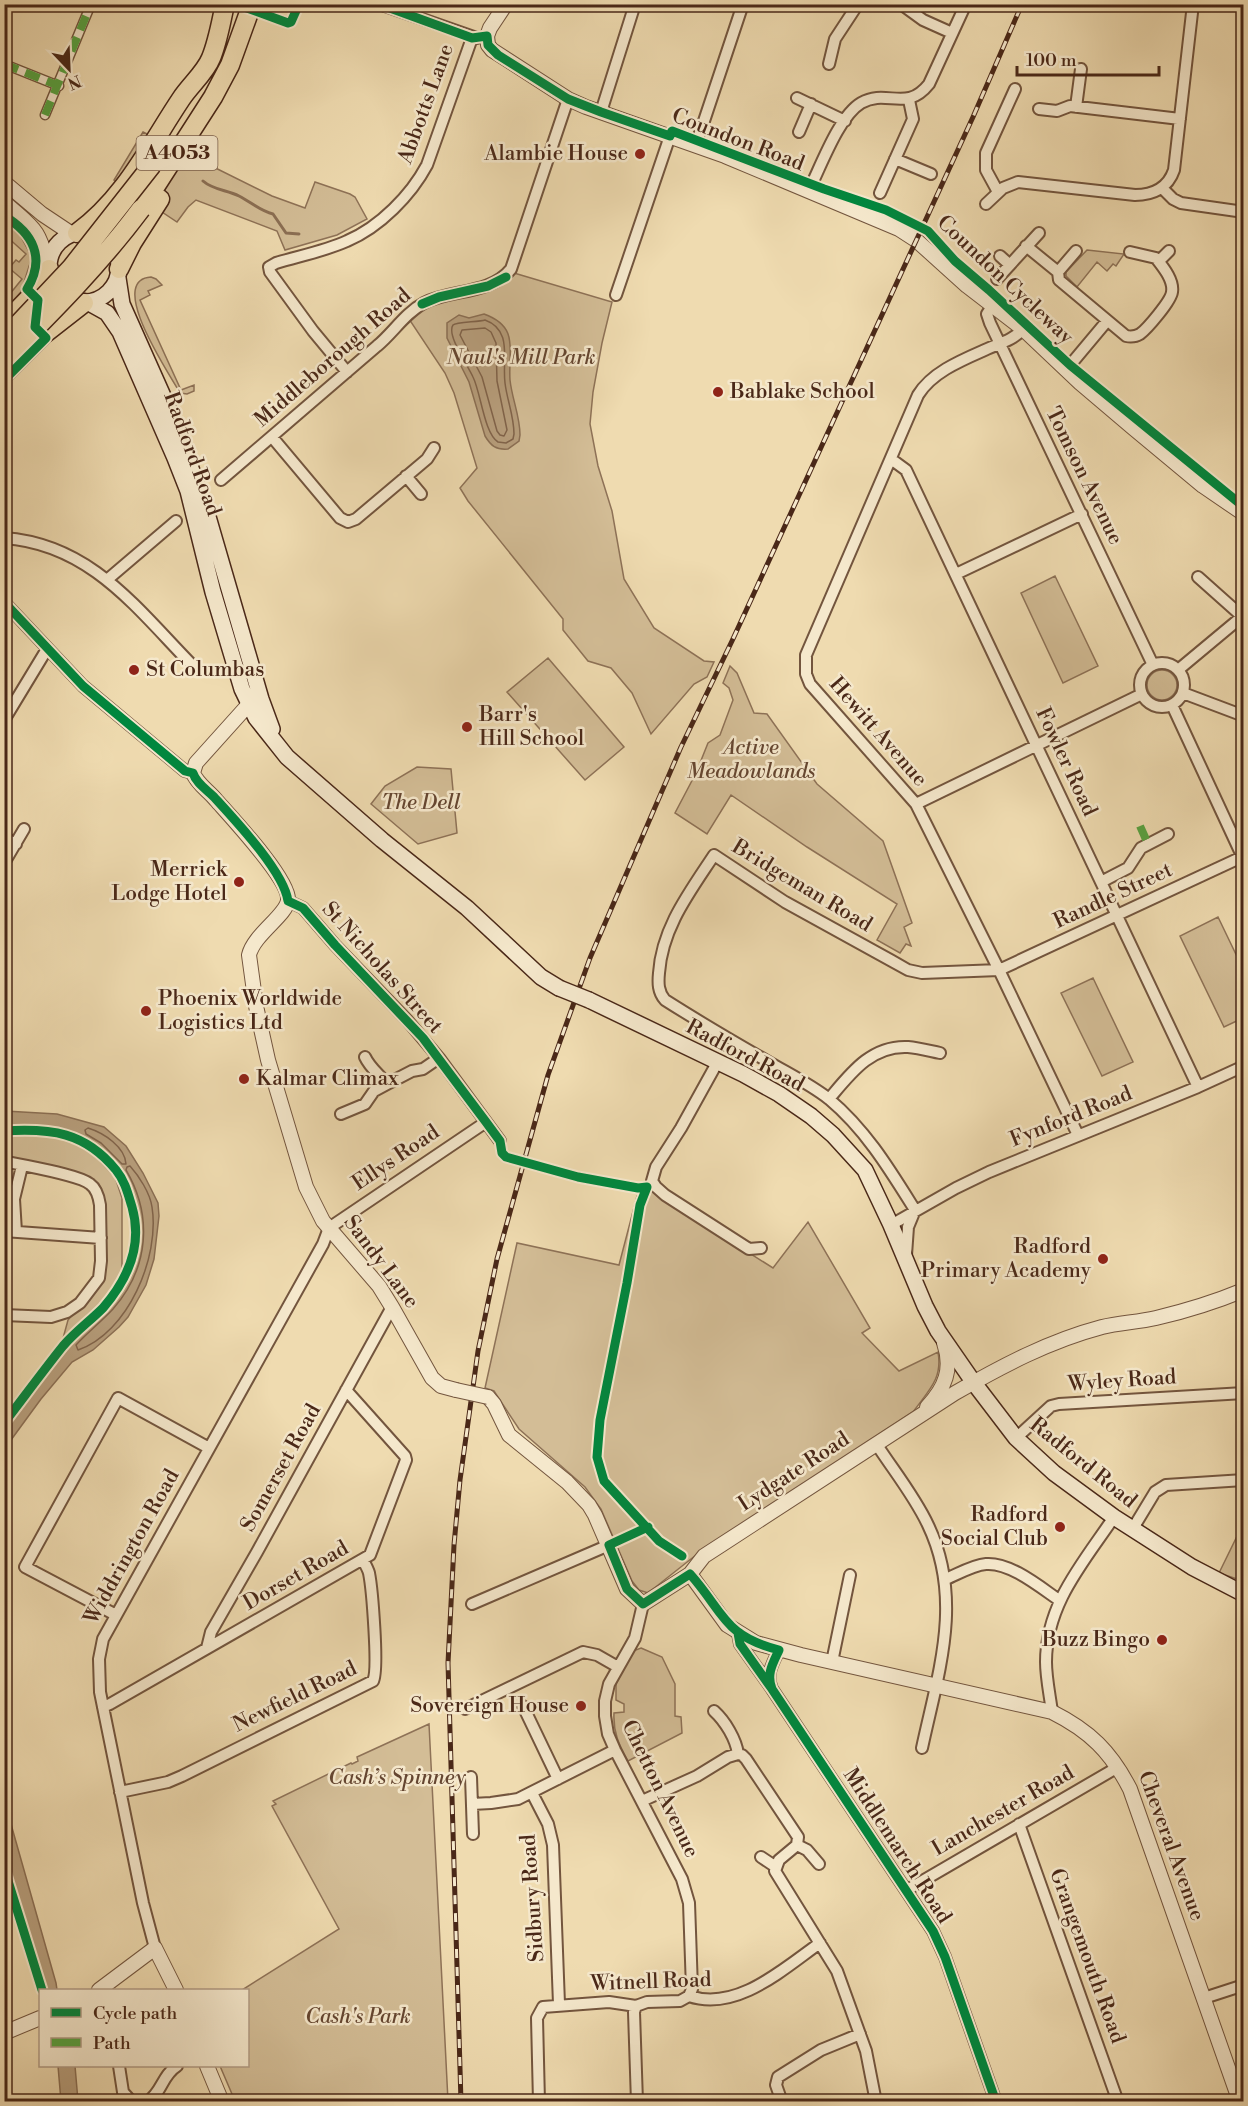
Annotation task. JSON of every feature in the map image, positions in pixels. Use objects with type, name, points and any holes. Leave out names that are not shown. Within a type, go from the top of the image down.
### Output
[{"type":"highway","points":[[74,233],[101,214],[118,194],[209,61],[225,4]]},
{"type":"highway","name":"A4053","points":[[4,339],[71,268],[152,165],[168,140],[209,61],[234,4]]},
{"type":"highway","name":"A4053","points":[[4,360],[83,298],[117,241],[141,209],[213,97],[230,66],[252,4]]},
{"type":"highway","points":[[230,66],[254,30],[265,4]]},
{"type":"highway","points":[[119,273],[132,243],[202,129],[213,97]]},
{"type":"highway","points":[[4,324],[36,291],[48,268]]},
{"type":"highway","points":[[4,374],[83,298]]},
{"type":"main road","name":"Radford Road","points":[[74,233],[90,232],[104,238],[116,252],[122,304],[166,405],[204,503],[261,699],[278,743]]},
{"type":"main road","points":[[48,268],[53,249],[60,241],[74,233]]},
{"type":"main road","name":"Radford Road","points":[[48,268],[53,285],[60,294],[68,300],[83,298],[107,313],[120,332],[188,491],[213,592],[242,689],[256,718],[288,757],[348,810],[467,908],[541,977],[559,988],[589,1000],[743,1074],[779,1094],[811,1116],[833,1135],[865,1170],[938,1331],[1016,1438],[1054,1473],[1114,1518],[1192,1567],[1244,1594]]},
{"type":"main road","points":[[83,298],[104,297],[112,289],[119,273]]},
{"type":"main road","name":"Radford Road","points":[[237,613],[238,640],[252,691],[252,700],[249,704]]},
{"type":"street","points":[[45,115],[59,86],[91,4]]},
{"type":"street","points":[[378,4],[472,38],[488,40],[490,28],[506,4]]},
{"type":"street","points":[[601,112],[635,4]]},
{"type":"street","points":[[696,145],[743,4]]},
{"type":"street","points":[[829,64],[830,37],[858,4]]},
{"type":"street","points":[[901,4],[923,20],[952,33]]},
{"type":"street","points":[[986,204],[1010,184],[1027,181],[1135,195],[1151,193],[1168,183],[1174,170],[1194,4]]},
{"type":"street","points":[[809,190],[824,155],[852,110],[862,102],[885,98],[909,100],[923,92],[929,84],[964,8]]},
{"type":"street","name":"Abbotts Lane","points":[[347,372],[313,331],[270,272],[270,265],[349,241],[401,203],[418,182],[427,165],[472,38]]},
{"type":"street","name":"Coundon Road","points":[[488,40],[498,55],[568,99],[696,145],[899,229],[1023,329],[1066,370],[1203,486],[1244,514]]},
{"type":"street","points":[[4,64],[59,86]]},
{"type":"street","points":[[1076,107],[1081,69]]},
{"type":"street","points":[[998,192],[988,178],[986,153],[1016,89]]},
{"type":"street","points":[[797,98],[845,121]]},
{"type":"street","name":"Middleborough Road","points":[[222,480],[385,340],[407,316],[422,304],[439,297],[488,286],[506,277],[511,269],[568,99]]},
{"type":"street","points":[[880,193],[913,119],[909,100]]},
{"type":"street","points":[[799,132],[811,104]]},
{"type":"street","points":[[1039,109],[1057,111],[1070,106],[1180,119]]},
{"type":"street","points":[[616,296],[670,136]]},
{"type":"street","points":[[895,159],[931,174]]},
{"type":"street","points":[[6,185],[42,214],[74,233]]},
{"type":"street","points":[[1162,188],[1173,199],[1181,203],[1244,212]]},
{"type":"street","points":[[4,202],[37,231],[48,268]]},
{"type":"street","points":[[997,279],[1038,233]]},
{"type":"street","points":[[1026,246],[1058,272],[1059,280],[1107,321],[1126,336],[1131,337],[1142,333],[1173,292],[1169,278],[1159,261],[1152,256],[1130,252]]},
{"type":"street","points":[[1058,272],[1076,251]]},
{"type":"street","points":[[1159,261],[1168,251]]},
{"type":"street","points":[[1000,256],[1010,265]]},
{"type":"street","name":"Tomson Avenue","points":[[993,305],[987,314],[1000,344],[1153,665]]},
{"type":"street","points":[[1066,370],[1107,321]]},
{"type":"street","name":"Hewitt Avenue","points":[[1023,329],[1016,337],[944,370],[923,386],[806,655],[805,665],[810,684],[915,804],[999,970],[1078,1135]]},
{"type":"street","points":[[272,437],[340,518],[346,521],[356,519],[427,459],[434,448]]},
{"type":"street","name":"Fowler Road","points":[[891,459],[906,470],[1198,1087]]},
{"type":"street","points":[[406,476],[421,494]]},
{"type":"street","points":[[956,574],[1082,514]]},
{"type":"street","points":[[108,579],[176,521]]},
{"type":"street","points":[[4,538],[42,543],[67,554],[108,579],[193,666]]},
{"type":"street","points":[[1179,670],[1243,617],[1198,577]]},
{"type":"street","name":"St Nicholas Street","points":[[4,602],[83,686],[185,771],[193,772],[197,781],[229,814],[266,860],[287,891],[288,901],[303,908],[407,1020],[500,1141]]},
{"type":"street","points":[[4,720],[48,649]]},
{"type":"street","points":[[1165,663],[1179,670],[1184,681],[1183,693],[1172,705],[1156,706],[1148,702],[1142,694],[1140,686],[1142,677],[1153,665],[1165,663]]},
{"type":"street","points":[[1183,693],[1244,716]]},
{"type":"street","points":[[915,804],[1142,694]]},
{"type":"street","points":[[193,772],[196,763],[249,704]]},
{"type":"street","points":[[1172,705],[1243,858]]},
{"type":"street","points":[[4,863],[24,830]]},
{"type":"street","points":[[1101,882],[1128,868],[1141,848],[1168,834]]},
{"type":"street","points":[[4,838],[16,844]]},
{"type":"street","name":"Bridgeman Road","points":[[915,1210],[878,1151],[829,1099],[661,996],[658,984],[664,938],[714,855],[785,902],[908,970],[929,973],[999,970]]},
{"type":"street","name":"Randle Street","points":[[999,970],[1243,858]]},
{"type":"street","name":"Sandy Lane","points":[[288,901],[285,909],[251,947],[249,968],[275,1087],[306,1187],[323,1221],[378,1286],[432,1378],[441,1386],[488,1397],[494,1404],[509,1435],[567,1482],[589,1505],[627,1589],[643,1604]]},
{"type":"street","points":[[829,1099],[849,1074],[872,1055],[909,1047],[940,1053]]},
{"type":"street","points":[[365,1057],[370,1068],[387,1084]]},
{"type":"street","points":[[341,1114],[365,1104],[374,1091],[412,1071],[423,1070],[438,1058]]},
{"type":"street","points":[[717,1063],[681,1128],[656,1167],[652,1180],[656,1187],[666,1195],[749,1249],[760,1248]]},
{"type":"street","name":"Fynford Road","points":[[891,1225],[989,1172],[1244,1066]]},
{"type":"street","name":"Ellys Road","points":[[329,1228],[486,1122]]},
{"type":"street","points":[[4,1161],[73,1177],[91,1184],[99,1198],[101,1238],[99,1278],[80,1303],[67,1312],[51,1317],[4,1316]]},
{"type":"street","points":[[22,1166],[14,1199],[10,1231],[101,1238]]},
{"type":"street","points":[[906,1262],[908,1227],[915,1210]]},
{"type":"street","name":"Widdrington Road","points":[[155,1948],[143,1903],[103,1707],[99,1680],[100,1649],[116,1615],[323,1244],[329,1228]]},
{"type":"street","name":"Lydgate Road","points":[[643,1604],[690,1574],[704,1556],[974,1383],[1040,1347],[1101,1327],[1176,1313],[1244,1290]]},
{"type":"street","name":"Somerset Road","points":[[207,1648],[211,1632],[392,1307]]},
{"type":"street","points":[[918,1418],[939,1393],[948,1373],[947,1351],[938,1331]]},
{"type":"street","name":"Dorset Road","points":[[103,1707],[370,1555],[406,1460],[380,1426],[346,1390]]},
{"type":"street","name":"Wyley Road","points":[[1016,1438],[1051,1406],[1059,1404],[1244,1393]]},
{"type":"street","points":[[116,1615],[26,1567],[118,1398],[209,1448]]},
{"type":"street","points":[[877,1445],[917,1504],[928,1526],[946,1579],[947,1620],[942,1658],[922,1749]]},
{"type":"street","points":[[1132,1530],[1160,1487],[1244,1480]]},
{"type":"street","points":[[1052,1712],[1046,1662],[1049,1628],[1059,1600],[1114,1518]]},
{"type":"street","points":[[472,1604],[609,1545]]},
{"type":"street","name":"Newfield Road","points":[[120,1792],[168,1782],[182,1776],[373,1681],[376,1676],[369,1572],[363,1560]]},
{"type":"street","points":[[946,1579],[986,1564],[997,1565],[1023,1575],[1059,1600]]},
{"type":"street","name":"Middlemarch Road","points":[[690,1574],[727,1624],[738,1633],[740,1644],[933,1931],[945,1957],[996,2102]]},
{"type":"street","points":[[832,1662],[850,1575]]},
{"type":"street","name":"Chetton Avenue","points":[[643,1604],[635,1638],[609,1684],[605,1701],[605,1716],[608,1734],[615,1750],[686,1890],[689,1903],[692,1989],[689,1996]]},
{"type":"street","name":"Cheveral Avenue","points":[[738,1633],[756,1643],[779,1650],[1052,1712],[1091,1736],[1118,1767],[1130,1789],[1240,2102]]},
{"type":"street","points":[[772,1689],[769,1681],[770,1673],[779,1650]]},
{"type":"street","points":[[465,1709],[583,1653],[597,1655],[618,1667]]},
{"type":"street","points":[[523,1706],[558,1779]]},
{"type":"street","points":[[714,1711],[720,1716],[734,1740],[738,1754]]},
{"type":"street","points":[[472,1804],[518,1799],[615,1750]]},
{"type":"street","points":[[642,1801],[738,1754],[746,1759],[798,1837],[797,1845],[779,1860],[776,1867],[778,1878],[837,1971],[866,2050],[876,2102]]},
{"type":"street","name":"Lanchester Road","points":[[907,1890],[1118,1767]]},
{"type":"street","points":[[471,1777],[472,1834]]},
{"type":"street","name":"Sidbury Road","points":[[532,1792],[548,1824],[553,1845],[559,2004]]},
{"type":"street","name":"Grangemouth Road","points":[[1019,1824],[1118,2102]]},
{"type":"street","points":[[797,1845],[807,1850],[819,1864]]},
{"type":"street","points":[[761,1857],[776,1867]]},
{"type":"street","name":"Witnell Road","points":[[539,2102],[537,2018],[541,2009],[548,2005],[609,2002],[636,2006],[647,2002],[680,2001],[689,1996],[701,2000],[720,1999],[740,1994],[784,1970],[820,1943]]},
{"type":"street","points":[[100,1989],[155,1948],[176,1989]]},
{"type":"street","points":[[1204,1998],[1244,1985]]},
{"type":"street","points":[[636,2006],[634,2012],[637,2102]]},
{"type":"street","points":[[4,2033],[39,2018]]},
{"type":"street","points":[[782,2102],[776,2085],[778,2077],[821,2050],[860,2034]]},
{"type":"street","points":[[119,2067],[123,2092],[132,2102]]},
{"type":"street","points":[[147,2102],[158,2092],[167,2073],[176,2067]]},
{"type":"street","points":[[207,2067],[222,2102]]},
{"type":"green space","points":[[143,132],[272,196],[305,208],[315,182],[350,194],[355,197],[367,219],[337,235],[285,250],[277,231],[196,200],[177,222],[114,180]]},
{"type":"green space","points":[[5,221],[20,235],[32,257],[21,292],[5,310],[5,300],[22,279],[9,268],[26,254],[5,235]]},
{"type":"green space","points":[[1087,250],[1124,254],[1116,266],[1113,264],[1107,271],[1097,262],[1077,287],[1066,276],[1066,272]]},
{"type":"green space","name":"Naul's Mill Park","points":[[514,273],[612,302],[593,392],[590,424],[598,466],[612,511],[624,579],[654,628],[704,661],[714,662],[707,677],[694,684],[651,734],[632,693],[611,668],[588,661],[563,630],[563,619],[460,488],[477,468],[454,393],[445,373],[409,319],[428,305],[499,286]]},
{"type":"green space","points":[[151,277],[162,285],[148,291],[150,295],[140,300],[181,390],[194,385],[194,391],[187,394],[180,393],[165,368],[145,330],[138,311],[135,294],[139,282]]},
{"type":"green space","points":[[1055,576],[1098,666],[1063,683],[1021,593]]},
{"type":"green space","points":[[548,658],[624,747],[585,780],[507,692]]},
{"type":"green space","name":"Active Meadowlands","points":[[730,666],[737,673],[754,713],[767,714],[817,784],[883,841],[912,923],[904,927],[911,946],[906,944],[900,953],[877,940],[897,904],[731,795],[707,834],[675,813],[696,773],[708,743],[720,735],[733,700],[729,688],[723,683]]},
{"type":"green space","points":[[1162,670],[1173,674],[1177,685],[1173,696],[1162,700],[1151,696],[1147,685],[1151,674]]},
{"type":"green space","name":"The Dell","points":[[417,767],[451,769],[457,833],[418,844],[371,804],[385,786]]},
{"type":"green space","points":[[1218,917],[1243,969],[1243,1018],[1224,1027],[1180,936]]},
{"type":"green space","points":[[1093,978],[1133,1062],[1102,1076],[1061,993]]},
{"type":"green space","points":[[34,1132],[58,1135],[85,1145],[115,1177],[122,1198],[122,1276],[108,1296],[62,1342],[68,1320],[100,1281],[94,1183],[5,1159],[4,1134]]},
{"type":"green space","points":[[652,1191],[773,1268],[808,1222],[870,1328],[862,1333],[899,1371],[938,1352],[939,1361],[933,1384],[913,1412],[696,1555],[648,1593],[639,1590],[632,1581],[601,1509],[585,1487],[519,1429],[494,1391],[485,1388],[517,1243],[619,1265],[637,1196]]},
{"type":"green space","points":[[1243,1524],[1244,1581],[1219,1573]]},
{"type":"green space","points":[[641,1648],[662,1657],[675,1684],[675,1716],[681,1717],[682,1733],[628,1761],[619,1744],[614,1726],[614,1713],[624,1712],[624,1704],[616,1700],[616,1684],[633,1651]]},
{"type":"green space","name":"Cash's Park","points":[[429,1724],[448,2101],[235,2101],[220,2067],[249,2067],[249,1989],[244,1989],[339,1929],[272,1806],[276,1804],[273,1801],[358,1761],[357,1757]]},
{"type":"water","points":[[484,314],[503,326],[510,341],[510,380],[520,435],[519,441],[508,449],[494,447],[485,436],[469,382],[447,338],[447,323],[459,315],[469,318]]},
{"type":"water","points":[[5,1111],[57,1114],[104,1127],[126,1146],[143,1173],[158,1203],[159,1216],[154,1259],[146,1285],[128,1317],[93,1350],[72,1362],[41,1399],[11,1440],[5,1453],[4,1431],[7,1421],[61,1354],[123,1284],[136,1253],[137,1234],[135,1212],[129,1190],[121,1175],[106,1157],[81,1139],[68,1134],[38,1129],[5,1129]]},
{"type":"water","points":[[5,1803],[57,1989],[45,1989],[41,1981],[5,1861]]},
{"type":"water","points":[[58,2067],[75,2067],[78,2101],[61,2101]]},
{"type":"waterway","points":[[203,181],[273,214],[286,233],[299,234]]},
{"type":"railway","points":[[461,2102],[448,1663],[460,1480],[478,1351],[497,1259],[548,1075],[590,958],[681,747],[973,117],[1022,4]]},
{"type":"marked path","points":[[45,115],[91,4]]},
{"type":"marked path","points":[[4,64],[59,86]]},
{"type":"marked path","points":[[1140,826],[1148,844]]},
{"type":"cycle path","points":[[236,4],[288,23],[291,22],[299,4]]},
{"type":"cycle path","name":"Coundon Cycleway","points":[[379,4],[472,38],[487,36],[488,45],[498,55],[568,99],[670,136],[672,131],[886,210],[928,231],[955,261],[1070,365],[1244,507]]},
{"type":"cycle path","points":[[4,216],[22,230],[34,247],[36,267],[27,289],[38,300],[35,327],[46,338],[4,380]]},
{"type":"cycle path","points":[[422,304],[439,297],[488,286],[506,277]]},
{"type":"cycle path","points":[[4,602],[83,686],[185,771],[193,773],[199,783],[234,819],[268,861],[285,889],[288,901],[303,908],[423,1038],[500,1141],[502,1153],[506,1157],[578,1177],[638,1188],[647,1187],[640,1205],[600,1420],[597,1457],[604,1481],[659,1541],[682,1556]]},
{"type":"cycle path","points":[[4,1131],[52,1132],[66,1135],[92,1147],[104,1157],[122,1179],[132,1207],[136,1235],[131,1261],[112,1297],[63,1346],[4,1423]]},
{"type":"cycle path","points":[[648,1527],[609,1545],[627,1589],[643,1604],[690,1574],[735,1630],[746,1638],[779,1650],[770,1673],[772,1689]]},
{"type":"cycle path","points":[[738,1633],[740,1644],[933,1931],[945,1957],[996,2102]]},
{"type":"cycle path","points":[[4,1868],[42,1989]]},
{"type":"place","name":"Alambie House","points":[[640,154]]},
{"type":"place","name":"Bablake School","points":[[718,392]]},
{"type":"place","name":"St Columbas","points":[[134,670]]},
{"type":"place","name":"Barr's Hill School","points":[[467,727]]},
{"type":"place","name":"Merrick Lodge Hotel","points":[[239,882]]},
{"type":"place","name":"Phoenix Worldwide Logistics Ltd","points":[[146,1011]]},
{"type":"place","name":"Kalmar Climax","points":[[244,1079]]},
{"type":"place","name":"Radford Primary Academy","points":[[1103,1259]]},
{"type":"place","name":"Radford Social Club","points":[[1060,1527]]},
{"type":"place","name":"Buzz Bingo","points":[[1162,1640]]},
{"type":"place","name":"Sovereign House","points":[[581,1706]]},
{"type":"park label","name":"Cash’s Spinney","points":[[397,1778]]}]
